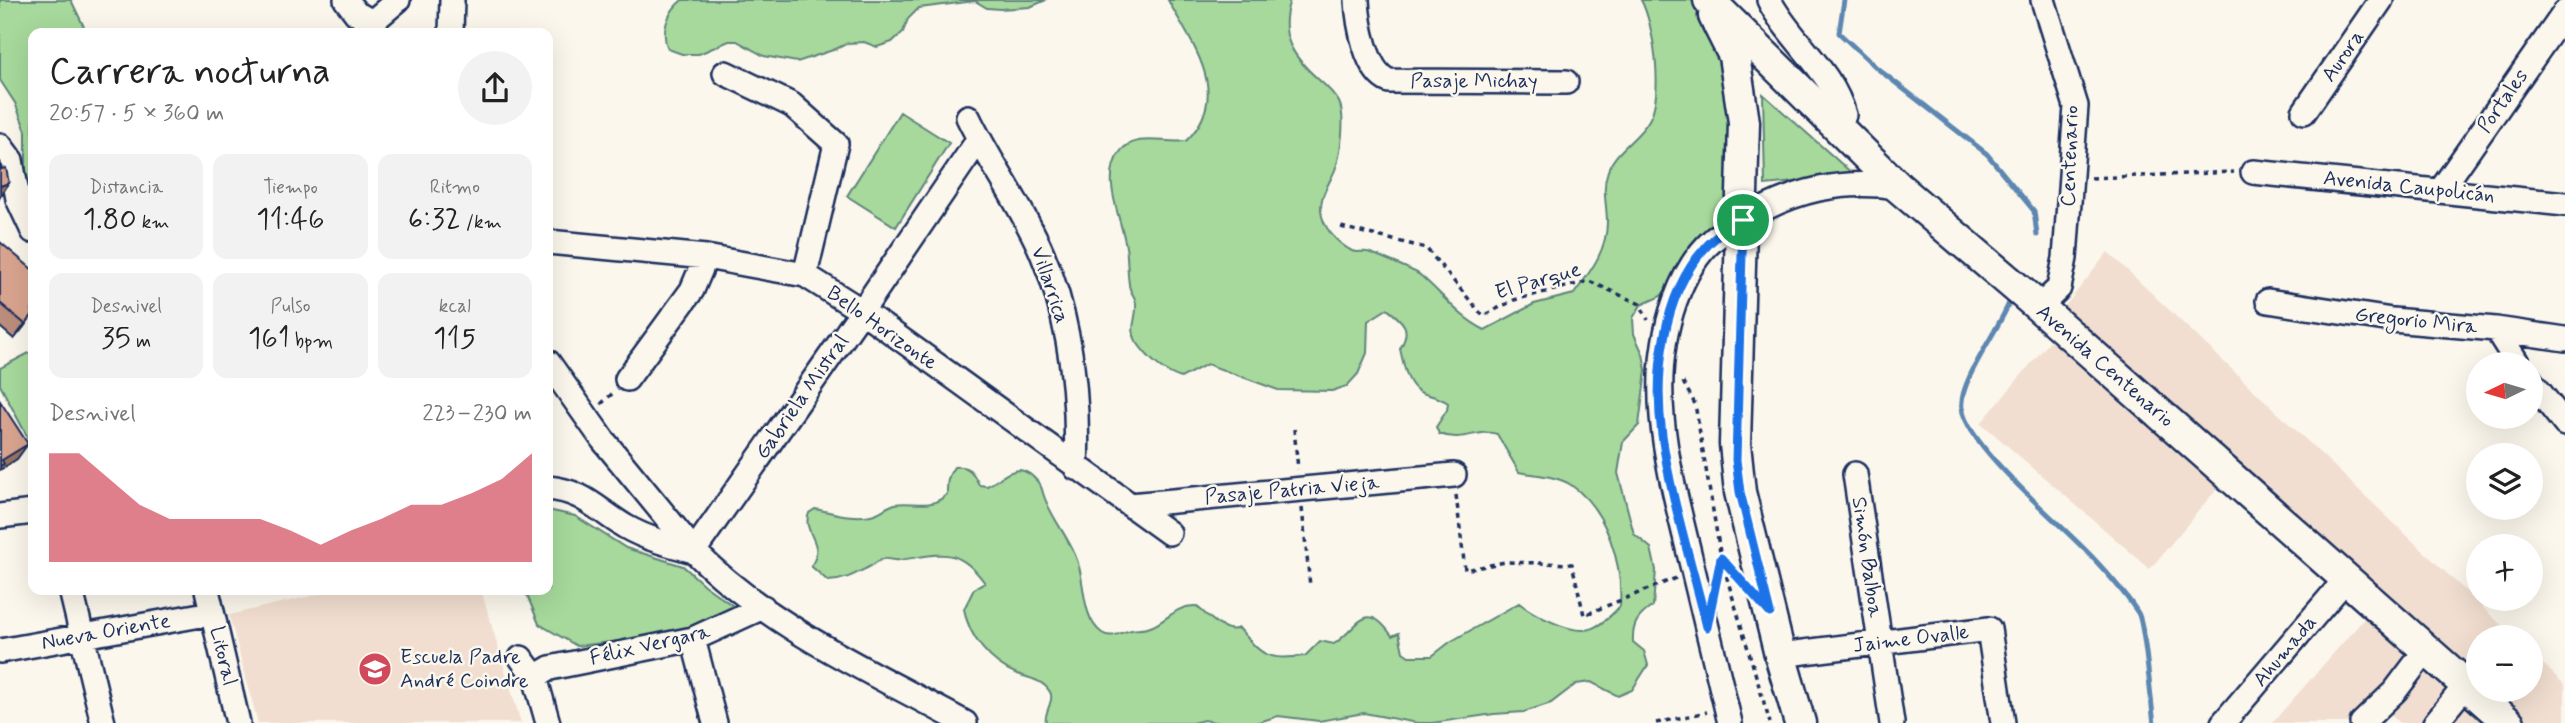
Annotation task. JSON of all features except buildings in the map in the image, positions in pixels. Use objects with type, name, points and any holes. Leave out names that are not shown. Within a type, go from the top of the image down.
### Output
[{"type":"main road","name":"Avenida Centenario","points":[[1708,0],[1898,187],[2039,307],[2466,685]]},
{"type":"main road","points":[[1708,0],[1734,56],[1739,78],[1745,143],[1736,460],[1740,492],[1780,655],[1800,723]]},
{"type":"main road","name":"Avenida Centenario","points":[[2485,702],[2509,723]]},
{"type":"street","points":[[346,0],[368,28],[398,0]]},
{"type":"street","points":[[451,28],[452,0]]},
{"type":"street","name":"Pasaje Michay","points":[[1357,0],[1365,48],[1378,75],[1389,81],[1566,82]]},
{"type":"street","points":[[1769,0],[1832,89],[1844,115],[1838,127]]},
{"type":"street","name":"Centenario","points":[[2039,307],[2059,288],[2065,258],[2076,106],[2043,0]]},
{"type":"street","name":"Aurora","points":[[2304,112],[2381,0]]},
{"type":"street","name":"Portales","points":[[2441,190],[2565,12]]},
{"type":"street","points":[[725,73],[792,105],[836,144],[805,275]]},
{"type":"street","name":"Villarrica","points":[[968,117],[1041,251],[1053,281],[1073,375],[1076,468]]},
{"type":"street","name":"Gabriela Mistral","points":[[694,551],[979,139]]},
{"type":"street","points":[[0,145],[11,160],[18,199],[28,220]]},
{"type":"street","name":"Avenida Caupolicán","points":[[2253,172],[2565,204]]},
{"type":"street","points":[[1728,716],[1662,433],[1660,405],[1663,348],[1680,287],[1698,257],[1714,239],[1779,200],[1819,187],[1858,183],[1898,187]]},
{"type":"street","name":"Bello Horizonte","points":[[553,242],[706,257],[805,275],[862,311],[1169,533]]},
{"type":"street","points":[[627,379],[692,290],[706,257]]},
{"type":"street","name":"Gregorio Mira","points":[[2267,301],[2392,320],[2496,329],[2565,339]]},
{"type":"street","points":[[2496,329],[2510,352]]},
{"type":"street","points":[[553,369],[587,418],[694,551],[711,568],[806,635],[965,723]]},
{"type":"street","points":[[2543,396],[2565,424]]},
{"type":"street","name":"Simón Balboa","points":[[1855,474],[1892,723]]},
{"type":"street","name":"Pasaje Patria Vieja","points":[[1130,505],[1454,475]]},
{"type":"street","points":[[553,489],[583,498],[627,528],[644,536],[694,551]]},
{"type":"street","points":[[0,516],[28,513]]},
{"type":"street","name":"Ahumada","points":[[2223,723],[2346,579]]},
{"type":"street","points":[[72,595],[103,723]]},
{"type":"street","name":"Litoral","points":[[208,595],[238,723]]},
{"type":"street","name":"Félix Vergara","points":[[535,677],[550,668],[693,639],[763,607]]},
{"type":"street","name":"Nueva Oriente","points":[[0,651],[212,613]]},
{"type":"street","name":"Jaime Ovalle","points":[[1780,655],[1989,629],[2003,723]]},
{"type":"street","points":[[693,639],[715,723]]},
{"type":"street","points":[[2362,723],[2395,691],[2426,650]]},
{"type":"street","points":[[521,658],[535,677],[548,723]]},
{"type":"street","points":[[2435,723],[2466,685]]},
{"type":"path","points":[[2070,179],[2166,173],[2253,172]]},
{"type":"path","name":"El Parque","points":[[1342,227],[1426,248],[1482,316],[1514,300],[1589,281],[1640,304],[1663,348]]},
{"type":"path","points":[[587,418],[627,379]]},
{"type":"path","points":[[1682,381],[1695,404],[1721,558],[1770,723]]},
{"type":"path","points":[[1454,475],[1465,570],[1505,562],[1572,564],[1584,615],[1693,571]]},
{"type":"path","points":[[1721,558],[1737,576]]},
{"type":"path","points":[[1716,581],[1721,558]]},
{"type":"path","points":[[1656,723],[1728,716]]},
{"type":"shaded area","points":[[2108,252],[2466,591],[2466,611],[2487,611],[2501,625],[2466,625],[2466,702],[2543,702],[2543,664],[2565,685],[2565,723],[2399,723],[2384,707],[2370,723],[2272,723],[2385,595],[2063,309]]},
{"type":"shaded area","points":[[2051,340],[2220,485],[2150,569],[1981,423]]},
{"type":"shaded area","name":"Escuela Padre André Coindre","points":[[315,595],[483,595],[521,723],[258,723],[229,615]]},
{"type":"green space","points":[[0,0],[71,0],[85,28],[28,28],[28,180],[26,131],[15,103],[0,80]]},
{"type":"green space","points":[[682,0],[1046,0],[1030,7],[1000,9],[987,8],[975,1],[919,8],[908,19],[903,32],[892,42],[877,47],[864,42],[848,43],[797,62],[764,56],[737,41],[729,41],[699,54],[682,54],[668,49],[665,36],[667,22]]},
{"type":"green space","points":[[1168,0],[1290,0],[1286,24],[1290,44],[1301,62],[1335,96],[1341,108],[1342,136],[1339,155],[1321,205],[1327,228],[1341,244],[1352,251],[1371,253],[1420,275],[1458,312],[1485,330],[1534,304],[1574,294],[1591,269],[1601,252],[1606,233],[1607,174],[1620,152],[1649,120],[1656,94],[1653,42],[1641,0],[1692,0],[1718,43],[1734,141],[1728,216],[1661,296],[1641,305],[1633,318],[1634,334],[1643,354],[1646,370],[1639,425],[1623,442],[1618,473],[1634,534],[1651,548],[1656,570],[1653,606],[1637,621],[1633,636],[1633,642],[1644,651],[1648,665],[1632,690],[1618,696],[1591,682],[1576,684],[1551,703],[1524,712],[1432,723],[1417,723],[1364,713],[1319,721],[1278,716],[1256,723],[1204,720],[1192,723],[1046,723],[1051,699],[1047,688],[1040,682],[1017,674],[998,663],[982,648],[971,629],[964,609],[974,589],[985,583],[966,562],[947,555],[883,559],[849,577],[828,581],[811,566],[816,551],[807,520],[809,513],[815,509],[868,516],[895,504],[928,504],[947,494],[947,483],[954,467],[963,467],[970,470],[979,485],[987,486],[1016,470],[1027,473],[1036,480],[1075,555],[1091,619],[1102,633],[1109,636],[1149,628],[1178,610],[1196,606],[1222,626],[1228,629],[1239,628],[1260,651],[1274,657],[1305,656],[1320,641],[1334,644],[1362,619],[1368,617],[1383,624],[1392,636],[1399,633],[1403,652],[1409,656],[1432,656],[1450,642],[1519,603],[1553,622],[1582,630],[1598,625],[1620,606],[1619,573],[1610,539],[1603,523],[1584,496],[1566,482],[1519,472],[1497,434],[1456,437],[1439,434],[1436,427],[1447,410],[1448,403],[1422,393],[1412,385],[1406,374],[1400,349],[1406,331],[1398,318],[1387,309],[1368,321],[1367,353],[1358,374],[1347,386],[1332,391],[1278,390],[1207,364],[1181,378],[1162,368],[1140,347],[1134,336],[1136,304],[1129,286],[1126,247],[1112,187],[1114,163],[1120,152],[1134,142],[1186,141],[1200,124],[1207,106],[1208,88],[1204,71]]},
{"type":"green space","points":[[1763,94],[1855,176],[1765,185]]},
{"type":"green space","points":[[900,112],[949,143],[896,227],[847,196]]},
{"type":"green space","points":[[28,354],[28,438],[0,385],[0,368]]},
{"type":"green space","points":[[553,511],[575,516],[626,548],[683,566],[733,606],[723,617],[670,635],[577,646],[539,624],[527,595],[553,595]]},
{"type":"waterway","points":[[1844,0],[1839,33],[1878,69],[1987,154],[2034,211],[2037,235]]},
{"type":"waterway","points":[[2009,303],[1972,371],[1962,397],[1962,408],[1968,425],[1998,465],[2094,559],[2138,613],[2154,723]]},
{"type":"place","name":"Escuela Padre André Coindre","points":[[375,669]]},
{"type":"route","points":[[1743,220],[1736,460],[1740,492],[1770,613],[1721,558],[1707,627],[1667,462],[1662,433],[1660,376],[1663,348],[1680,287],[1705,247],[1728,228],[1743,220]]}]
